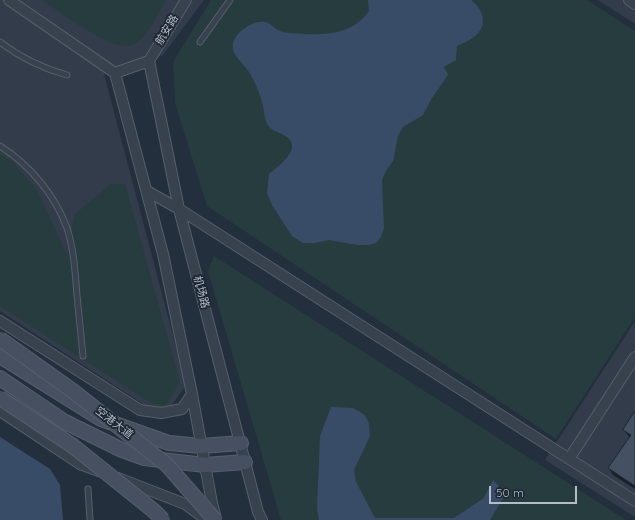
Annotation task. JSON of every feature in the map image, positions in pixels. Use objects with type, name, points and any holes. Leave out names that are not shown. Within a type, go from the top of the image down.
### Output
[{"type":"main road","name":"空港大道","points":[[0,340],[73,391],[167,465],[216,520]]},
{"type":"main road","points":[[0,356],[101,419],[169,443],[201,446],[240,443]]},
{"type":"main road","points":[[0,378],[65,422],[122,450],[144,458],[205,465],[246,462]]},
{"type":"main road","points":[[0,398],[73,446],[154,511],[163,520]]},
{"type":"street","points":[[9,0],[116,73],[163,254],[216,520]]},
{"type":"street","name":"航安路","points":[[149,61],[186,0]]},
{"type":"street","points":[[629,0],[635,4]]},
{"type":"street","points":[[116,73],[149,61]]},
{"type":"street","name":"机场路","points":[[149,61],[179,209],[258,512],[262,520]]},
{"type":"street","points":[[147,191],[179,209],[635,501]]},
{"type":"street","points":[[0,321],[140,410],[161,413],[182,409],[192,394]]},
{"type":"street","points":[[569,458],[635,356]]},
{"type":"street","points":[[0,411],[80,464],[185,504],[207,520]]},
{"type":"lane","points":[[200,42],[230,0]]},
{"type":"lane","points":[[0,42],[30,62],[51,71],[68,75]]},
{"type":"lane","points":[[0,146],[28,168],[45,188],[58,208],[67,229],[75,263],[83,356]]},
{"type":"lane","points":[[88,489],[90,520]]},
{"type":"shaded area","points":[[0,0],[204,0],[163,55],[104,74],[186,385],[169,409],[146,406],[0,311]]},
{"type":"shaded area","points":[[598,0],[635,0],[635,24]]},
{"type":"shaded area","points":[[635,321],[635,517],[545,460]]},
{"type":"green space","points":[[42,0],[166,0],[152,24],[139,41],[131,45],[120,46],[99,37]]},
{"type":"green space","points":[[211,0],[587,0],[635,31],[635,317],[556,439],[207,206],[175,103],[173,62]]},
{"type":"green space","points":[[0,154],[12,161],[37,190],[67,255],[75,214],[111,184],[125,184],[180,382],[166,406],[151,403],[0,306]]},
{"type":"green space","points":[[214,256],[626,520],[281,520],[208,271]]},
{"type":"water","points":[[368,0],[471,0],[476,4],[482,14],[483,25],[477,35],[457,46],[456,60],[444,67],[448,75],[432,98],[423,115],[403,127],[398,136],[393,161],[382,180],[384,228],[381,237],[376,243],[368,245],[357,245],[329,240],[315,243],[303,243],[292,236],[272,205],[267,193],[269,174],[287,157],[292,147],[291,142],[287,137],[272,129],[268,125],[256,84],[234,52],[234,40],[245,28],[260,22],[265,22],[280,31],[289,33],[323,34],[340,31],[356,24],[363,18],[369,11]]},
{"type":"water","points":[[331,407],[353,408],[365,415],[369,424],[370,436],[354,470],[356,482],[375,518],[454,518],[484,498],[493,480],[506,493],[490,520],[319,520],[317,509],[320,436]]},
{"type":"water","points":[[0,437],[50,469],[60,485],[63,520],[0,520]]},
{"type":"building","points":[[635,411],[635,486],[608,468],[631,435],[623,430]]}]
